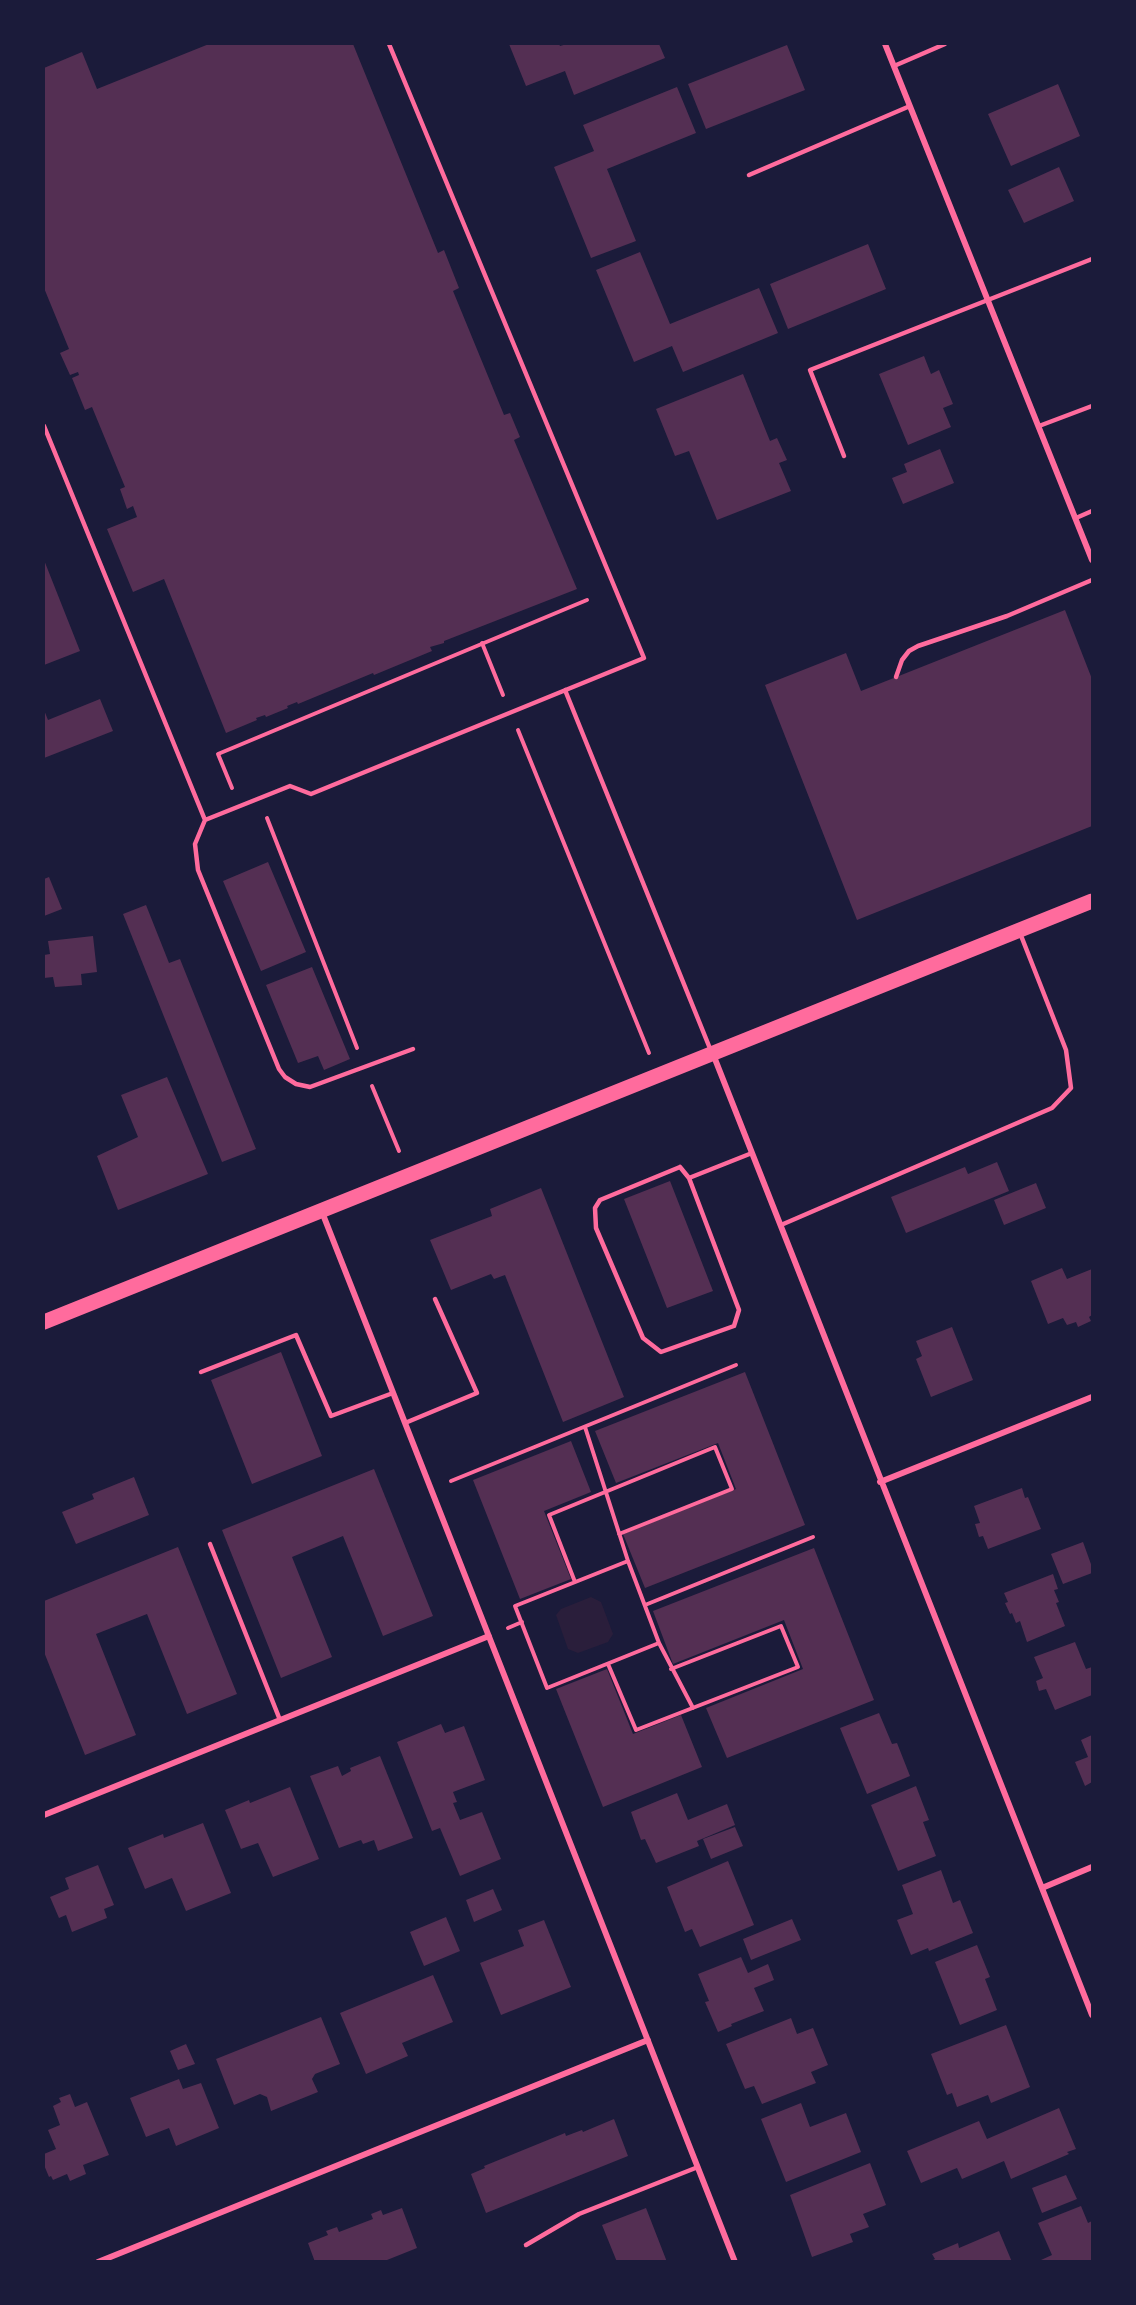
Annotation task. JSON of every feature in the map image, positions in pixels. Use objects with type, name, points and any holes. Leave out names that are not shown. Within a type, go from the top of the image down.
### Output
[{"type":"main road","points":[[44,1322],[1092,902]]},
{"type":"street","points":[[885,44],[1092,560]]},
{"type":"street","points":[[712,1054],[1092,2015]]},
{"type":"street","points":[[321,1210],[735,2262]]},
{"type":"street","points":[[880,1482],[1092,1396]]},
{"type":"street","points":[[44,1815],[489,1636]]},
{"type":"street","points":[[1042,1888],[1092,1867]]},
{"type":"street","points":[[98,2262],[648,2040]]},
{"type":"lane","points":[[205,820],[290,786],[311,794],[644,658],[389,44]]},
{"type":"lane","points":[[894,66],[945,44]]},
{"type":"lane","points":[[749,175],[910,106]]},
{"type":"lane","points":[[844,456],[810,370],[1092,259]]},
{"type":"lane","points":[[1039,426],[1092,406]]},
{"type":"lane","points":[[44,426],[205,820],[195,844],[198,870],[279,1069],[290,1081],[310,1087],[413,1049]]},
{"type":"lane","points":[[1076,518],[1092,511]]},
{"type":"lane","points":[[896,677],[902,660],[909,651],[918,646],[1007,616],[1092,580]]},
{"type":"lane","points":[[566,690],[712,1054]]},
{"type":"lane","points":[[781,1224],[1052,1108],[1071,1088],[1066,1050],[1020,931]]},
{"type":"lane","points":[[689,1178],[752,1153]]},
{"type":"lane","points":[[680,1167],[689,1178],[739,1310],[734,1326],[661,1352],[642,1338],[596,1228],[595,1208],[600,1200],[680,1167]]},
{"type":"lane","points":[[405,1423],[477,1394],[435,1299]]},
{"type":"lane","points":[[201,1372],[296,1335],[331,1416],[393,1393]]},
{"type":"lane","points":[[210,1544],[280,1720]]},
{"type":"lane","points":[[526,2245],[579,2214],[698,2168]]},
{"type":"path","points":[[409,1175],[268,819],[233,792],[218,754],[587,600]]},
{"type":"path","points":[[482,643],[658,1075]]},
{"type":"path","points":[[431,1489],[736,1365]]},
{"type":"path","points":[[585,1427],[628,1561],[659,1643],[693,1708]]},
{"type":"path","points":[[575,1582],[549,1515],[715,1447],[732,1489],[619,1534]]},
{"type":"path","points":[[645,1605],[813,1537]]},
{"type":"path","points":[[628,1561],[515,1606],[547,1688],[659,1643]]},
{"type":"path","points":[[608,1664],[636,1730],[798,1667],[782,1626],[671,1669]]},
{"type":"shaded area","points":[[591,1597],[601,1602],[613,1634],[608,1642],[578,1653],[568,1649],[556,1615],[561,1609]]},
{"type":"building","points":[[209,44],[353,44],[438,253],[444,250],[459,288],[453,291],[504,415],[510,413],[520,437],[514,440],[577,589],[444,641],[444,643],[430,647],[432,651],[374,675],[373,673],[298,704],[297,702],[266,717],[265,715],[256,718],[257,720],[226,733],[164,579],[133,592],[107,529],[137,517],[133,506],[127,509],[120,489],[125,487],[92,407],[85,410],[72,378],[79,375],[78,372],[70,375],[60,353],[69,349],[44,288],[44,68],[82,52],[97,89]]},
{"type":"building","points":[[509,44],[559,44],[560,46],[567,44],[659,44],[665,58],[574,95],[565,71],[526,86]]},
{"type":"building","points":[[787,45],[805,90],[706,129],[688,84]]},
{"type":"building","points":[[1058,84],[1080,136],[1011,166],[988,114]]},
{"type":"building","points":[[677,87],[696,133],[607,169],[636,241],[591,258],[554,167],[594,151],[583,125]]},
{"type":"building","points":[[1059,167],[1074,201],[1024,223],[1008,190]]},
{"type":"building","points":[[868,244],[886,289],[788,329],[770,284]]},
{"type":"building","points":[[640,252],[670,324],[759,288],[778,333],[683,372],[672,346],[634,362],[596,270]]},
{"type":"building","points":[[924,356],[931,374],[939,370],[953,404],[943,408],[951,427],[908,445],[879,374]]},
{"type":"building","points":[[743,374],[770,441],[777,438],[787,460],[779,463],[791,491],[717,520],[689,451],[675,456],[656,409]]},
{"type":"building","points":[[940,449],[954,483],[903,504],[892,478],[907,472],[904,464]]},
{"type":"building","points":[[44,560],[80,651],[44,665]]},
{"type":"building","points":[[1065,610],[1092,679],[1092,826],[857,920],[765,685],[846,653],[861,691]]},
{"type":"building","points":[[100,699],[113,731],[44,758],[44,710],[48,720]]},
{"type":"building","points":[[268,862],[306,952],[261,971],[223,881]]},
{"type":"building","points":[[49,877],[62,909],[44,916],[44,879]]},
{"type":"building","points":[[146,905],[169,963],[180,959],[256,1149],[222,1162],[123,914]]},
{"type":"building","points":[[93,936],[97,972],[81,974],[82,985],[55,987],[53,977],[44,978],[44,955],[50,954],[48,941]]},
{"type":"building","points":[[312,967],[350,1059],[324,1070],[318,1056],[298,1063],[266,985]]},
{"type":"building","points":[[167,1077],[208,1174],[118,1210],[97,1156],[138,1137],[121,1095]]},
{"type":"building","points":[[997,1162],[1009,1191],[906,1233],[891,1197],[965,1167],[968,1174]]},
{"type":"building","points":[[670,1181],[713,1291],[667,1308],[624,1199]]},
{"type":"building","points":[[1036,1183],[1046,1208],[1004,1225],[994,1200]]},
{"type":"building","points":[[541,1188],[624,1397],[563,1422],[505,1275],[494,1279],[491,1274],[451,1290],[430,1240],[492,1216],[490,1209]]},
{"type":"building","points":[[1062,1268],[1067,1279],[1092,1269],[1092,1315],[1089,1317],[1091,1321],[1078,1327],[1076,1322],[1067,1325],[1063,1318],[1048,1324],[1031,1281]]},
{"type":"building","points":[[952,1327],[973,1380],[931,1397],[916,1359],[922,1356],[916,1341]]},
{"type":"building","points":[[281,1352],[322,1456],[252,1484],[211,1380]]},
{"type":"building","points":[[745,1372],[805,1525],[645,1588],[623,1534],[736,1489],[718,1443],[616,1483],[595,1431]]},
{"type":"building","points":[[571,1441],[591,1492],[544,1511],[571,1579],[520,1599],[473,1480]]},
{"type":"building","points":[[374,1469],[433,1616],[383,1636],[343,1536],[292,1557],[332,1657],[281,1678],[222,1530]]},
{"type":"building","points":[[134,1477],[149,1515],[76,1544],[62,1512],[94,1499],[92,1494]]},
{"type":"building","points":[[1022,1488],[1041,1529],[988,1549],[983,1536],[979,1537],[975,1524],[980,1523],[974,1506]]},
{"type":"building","points":[[1083,1542],[1092,1573],[1063,1584],[1051,1554]]},
{"type":"building","points":[[178,1547],[237,1694],[187,1714],[147,1614],[96,1634],[136,1735],[85,1755],[44,1652],[44,1601]]},
{"type":"building","points":[[814,1548],[874,1700],[727,1758],[706,1708],[803,1669],[784,1620],[673,1664],[653,1611]]},
{"type":"building","points":[[1053,1574],[1058,1589],[1054,1590],[1059,1602],[1056,1603],[1065,1626],[1027,1642],[1020,1621],[1016,1623],[1012,1613],[1010,1614],[1004,1593]]},
{"type":"building","points":[[1075,1642],[1086,1669],[1092,1667],[1092,1695],[1055,1710],[1046,1689],[1039,1691],[1036,1681],[1043,1678],[1034,1657]]},
{"type":"building","points":[[607,1669],[633,1734],[681,1715],[702,1767],[603,1807],[556,1689]]},
{"type":"building","points":[[879,1713],[892,1744],[897,1743],[910,1776],[867,1794],[840,1728]]},
{"type":"building","points":[[441,1724],[445,1733],[464,1726],[485,1780],[453,1792],[457,1802],[453,1803],[460,1820],[482,1812],[501,1859],[460,1876],[440,1828],[432,1831],[397,1742]]},
{"type":"building","points":[[1092,1735],[1092,1782],[1085,1786],[1075,1762],[1088,1757],[1081,1740]]},
{"type":"building","points":[[380,1756],[413,1838],[378,1851],[374,1840],[363,1844],[361,1840],[339,1848],[310,1776],[338,1766],[342,1776],[351,1771],[350,1768]]},
{"type":"building","points":[[916,1786],[929,1820],[923,1822],[936,1856],[898,1871],[871,1805]]},
{"type":"building","points":[[290,1787],[319,1859],[273,1877],[258,1843],[241,1849],[225,1810]]},
{"type":"building","points":[[677,1793],[688,1820],[727,1804],[735,1825],[697,1841],[699,1846],[656,1863],[645,1839],[641,1840],[631,1812]]},
{"type":"building","points":[[203,1823],[231,1893],[186,1911],[172,1878],[145,1889],[128,1848],[163,1834],[164,1838]]},
{"type":"building","points":[[735,1827],[743,1846],[711,1859],[703,1839]]},
{"type":"building","points":[[728,1861],[754,1925],[700,1947],[692,1929],[685,1932],[667,1887]]},
{"type":"building","points":[[98,1865],[114,1905],[104,1909],[107,1918],[72,1932],[66,1915],[59,1918],[50,1897],[69,1889],[65,1878]]},
{"type":"building","points":[[941,1870],[953,1903],[960,1900],[973,1933],[929,1951],[928,1948],[911,1955],[897,1920],[913,1914],[902,1885]]},
{"type":"building","points":[[493,1889],[502,1910],[474,1922],[466,1900]]},
{"type":"building","points":[[446,1917],[460,1951],[424,1966],[410,1932]]},
{"type":"building","points":[[792,1919],[801,1940],[751,1960],[743,1939]]},
{"type":"building","points":[[544,1920],[571,1987],[501,2015],[480,1963],[524,1946],[518,1930]]},
{"type":"building","points":[[977,1945],[990,1977],[985,1979],[997,2010],[960,2025],[935,1962]]},
{"type":"building","points":[[741,1957],[748,1973],[768,1964],[774,1980],[754,1988],[764,2011],[731,2024],[732,2026],[718,2032],[705,2002],[709,2001],[698,1974]]},
{"type":"building","points":[[433,1975],[453,2022],[402,2043],[408,2056],[366,2074],[340,2013]]},
{"type":"building","points":[[321,2017],[340,2064],[315,2074],[312,2079],[318,2092],[271,2111],[267,2097],[260,2094],[234,2105],[216,2059]]},
{"type":"building","points":[[791,2018],[797,2034],[813,2028],[828,2065],[811,2072],[816,2083],[762,2104],[754,2086],[745,2089],[726,2044]]},
{"type":"building","points":[[1006,2025],[1030,2087],[991,2103],[988,2095],[957,2107],[952,2093],[947,2095],[931,2054]]},
{"type":"building","points":[[186,2044],[195,2064],[178,2070],[170,2051]]},
{"type":"building","points":[[179,2079],[183,2089],[201,2083],[219,2128],[176,2146],[169,2128],[146,2137],[130,2098]]},
{"type":"building","points":[[70,2094],[75,2107],[87,2102],[109,2155],[83,2165],[86,2174],[70,2181],[67,2174],[53,2180],[51,2176],[49,2177],[44,2165],[44,2154],[56,2149],[48,2130],[60,2125],[53,2106],[61,2102],[59,2098]]},
{"type":"building","points":[[801,2103],[810,2127],[846,2113],[861,2152],[786,2182],[761,2119]]},
{"type":"building","points":[[1059,2108],[1076,2149],[1011,2179],[1004,2161],[962,2179],[957,2168],[921,2183],[907,2151],[979,2121],[987,2139]]},
{"type":"building","points":[[614,2119],[628,2156],[486,2213],[471,2174],[485,2168],[484,2166],[565,2133],[566,2136],[582,2130],[583,2132]]},
{"type":"building","points":[[870,2163],[886,2205],[863,2214],[869,2227],[850,2234],[853,2242],[812,2257],[790,2195]]},
{"type":"building","points":[[1066,2175],[1077,2199],[1042,2213],[1032,2188]]},
{"type":"building","points":[[1081,2206],[1088,2223],[1092,2221],[1092,2261],[1042,2262],[1041,2260],[1052,2255],[1038,2223]]},
{"type":"building","points":[[402,2208],[417,2248],[382,2262],[315,2262],[308,2243],[328,2235],[326,2231],[337,2227],[339,2232],[373,2219],[371,2214],[381,2210],[383,2215]]},
{"type":"building","points":[[646,2208],[667,2262],[617,2262],[602,2225]]},
{"type":"building","points":[[999,2231],[1012,2262],[929,2262],[935,2259],[932,2254],[958,2243],[959,2248]]}]
